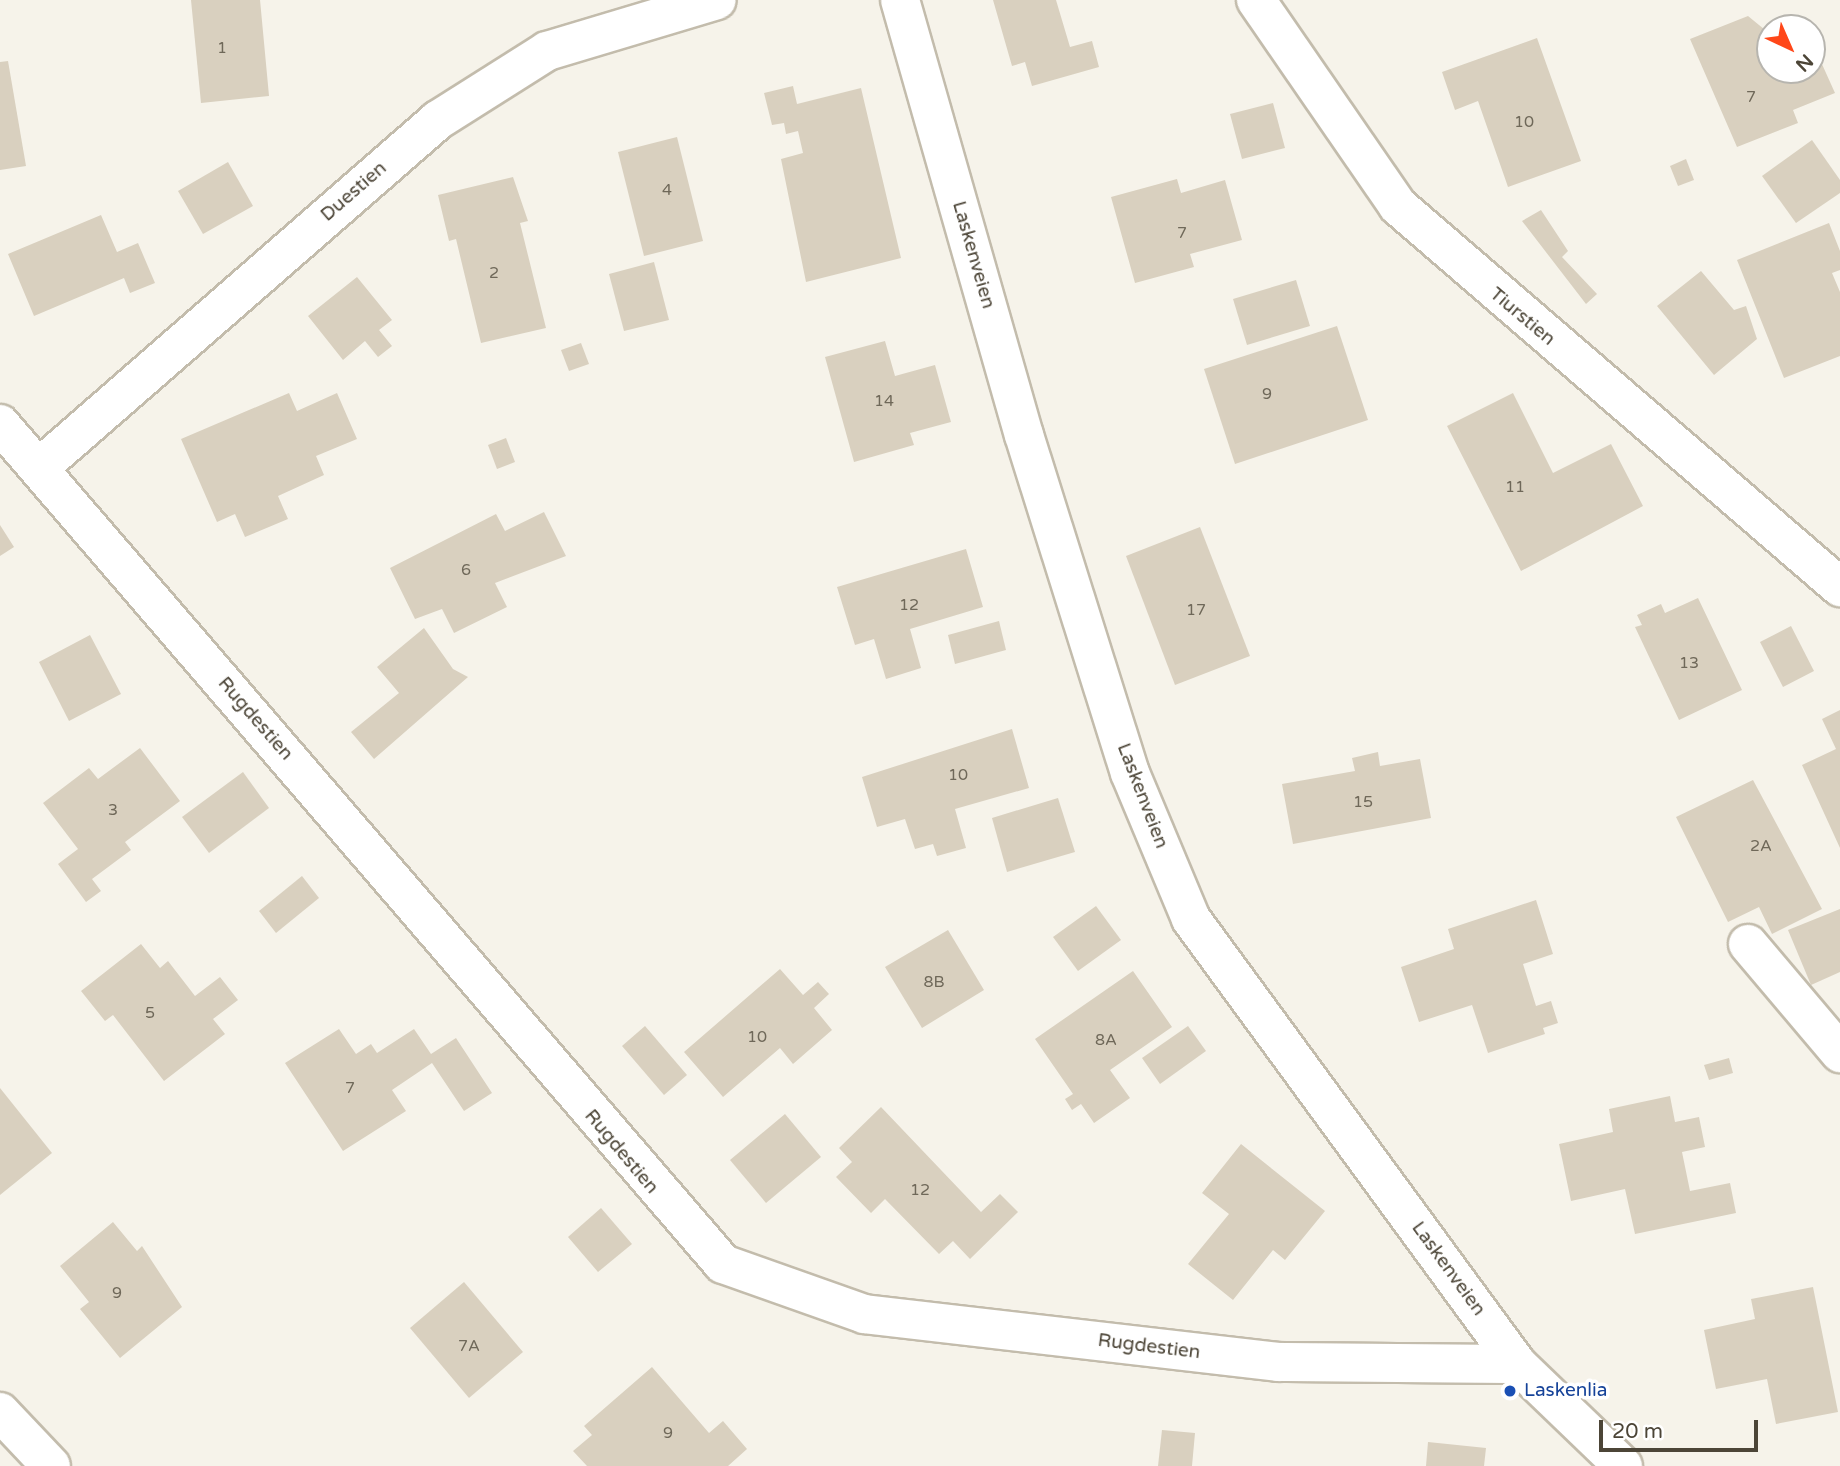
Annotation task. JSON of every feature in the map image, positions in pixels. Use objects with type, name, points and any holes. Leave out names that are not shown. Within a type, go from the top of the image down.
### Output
[{"type":"street","name":"Duestien","points":[[40,467],[438,120],[547,51],[717,0]]},
{"type":"street","name":"Laskenveien","points":[[900,0],[1122,747],[1191,919],[1517,1364],[1623,1466]]},
{"type":"street","name":"Tiurstien","points":[[1256,0],[1398,206],[1840,587]]},
{"type":"street","name":"Rugdestien","points":[[0,424],[40,467],[660,1198],[723,1264],[864,1314],[1278,1362],[1517,1364]]},
{"type":"street","points":[[1748,944],[1840,1053]]},
{"type":"street","points":[[0,1412],[51,1466]]},
{"type":"building","points":[[191,0],[260,0],[269,96],[201,103]]},
{"type":"building","points":[[993,0],[1056,0],[1070,47],[1092,41],[1099,67],[1032,86],[1025,62],[1012,66]]},
{"type":"building","points":[[1748,16],[1756,23],[1756,84],[1826,84],[1826,73],[1835,93],[1793,110],[1798,123],[1737,147],[1690,39]]},
{"type":"building","points":[[1537,38],[1581,161],[1508,187],[1478,101],[1455,110],[1442,72]]},
{"type":"building","points":[[8,61],[26,166],[0,170],[0,62]]},
{"type":"building","points":[[793,86],[797,104],[861,88],[901,258],[806,282],[781,159],[803,153],[798,131],[786,134],[784,123],[772,125],[764,93]]},
{"type":"building","points":[[1273,103],[1285,148],[1242,159],[1230,114]]},
{"type":"building","points":[[677,137],[703,241],[644,256],[618,152]]},
{"type":"building","points":[[1812,140],[1840,180],[1840,193],[1796,223],[1762,176]]},
{"type":"building","points":[[1686,159],[1694,180],[1678,186],[1670,166]]},
{"type":"building","points":[[228,162],[253,206],[203,234],[178,191]]},
{"type":"building","points":[[513,177],[528,221],[520,223],[546,328],[481,343],[456,239],[449,241],[438,195]]},
{"type":"building","points":[[1177,179],[1181,193],[1225,180],[1242,240],[1190,254],[1194,267],[1135,283],[1111,197]]},
{"type":"building","points":[[1541,210],[1568,251],[1562,257],[1597,294],[1586,304],[1522,221]]},
{"type":"building","points":[[101,215],[117,252],[138,243],[155,283],[130,293],[124,278],[34,316],[8,254]]},
{"type":"building","points":[[1829,223],[1840,251],[1840,270],[1832,273],[1840,292],[1840,356],[1784,378],[1737,260]]},
{"type":"building","points":[[654,262],[669,320],[624,331],[609,274]]},
{"type":"building","points":[[1701,271],[1734,310],[1746,306],[1757,339],[1714,375],[1657,306]]},
{"type":"building","points":[[357,277],[392,320],[379,330],[392,346],[378,357],[365,341],[343,360],[308,316]]},
{"type":"building","points":[[1296,280],[1310,326],[1247,345],[1233,299]]},
{"type":"building","points":[[1337,326],[1368,420],[1235,464],[1204,369]]},
{"type":"building","points":[[885,341],[895,376],[935,365],[951,422],[910,433],[914,445],[854,462],[825,357]]},
{"type":"building","points":[[581,343],[589,364],[569,371],[561,350]]},
{"type":"building","points":[[289,393],[297,411],[337,393],[357,439],[316,456],[324,475],[278,496],[288,519],[245,537],[235,514],[217,522],[181,439]]},
{"type":"building","points":[[1513,393],[1553,473],[1611,444],[1643,506],[1521,571],[1447,426]]},
{"type":"building","points":[[506,438],[515,462],[497,469],[488,445]]},
{"type":"building","points":[[544,512],[566,556],[495,583],[507,607],[454,633],[442,609],[415,619],[390,568],[496,514],[505,531]]},
{"type":"building","points":[[0,525],[14,547],[0,556]]},
{"type":"building","points":[[1200,527],[1250,656],[1175,685],[1126,556]]},
{"type":"building","points":[[966,549],[983,607],[910,629],[921,668],[886,679],[874,639],[855,645],[837,587]]},
{"type":"building","points":[[1698,598],[1742,690],[1679,720],[1635,627],[1642,625],[1637,615],[1661,604],[1665,613]]},
{"type":"building","points":[[999,621],[1006,650],[955,664],[948,635]]},
{"type":"building","points":[[1791,626],[1814,671],[1783,687],[1760,642]]},
{"type":"building","points":[[424,628],[453,669],[468,677],[374,759],[351,732],[399,693],[377,667]]},
{"type":"building","points":[[90,635],[121,694],[69,721],[39,662]]},
{"type":"building","points":[[1840,710],[1840,848],[1802,765],[1836,749],[1822,719]]},
{"type":"building","points":[[1012,729],[1029,788],[955,809],[966,848],[937,856],[933,844],[915,849],[905,819],[877,827],[862,777]]},
{"type":"building","points":[[140,748],[180,801],[125,842],[131,850],[92,879],[101,891],[86,902],[58,864],[78,849],[43,803],[89,768],[98,779]]},
{"type":"building","points":[[1378,752],[1380,766],[1420,759],[1431,818],[1293,844],[1282,784],[1355,771],[1352,758]]},
{"type":"building","points":[[243,772],[269,808],[209,853],[182,817]]},
{"type":"building","points":[[1753,780],[1822,909],[1772,934],[1759,907],[1728,922],[1676,817]]},
{"type":"building","points":[[1058,798],[1075,852],[1007,872],[992,818]]},
{"type":"building","points":[[302,876],[319,898],[276,933],[259,911]]},
{"type":"building","points":[[1536,900],[1553,954],[1523,964],[1536,1006],[1551,1001],[1558,1023],[1543,1028],[1545,1034],[1488,1053],[1472,1005],[1419,1022],[1401,967],[1454,949],[1448,929]]},
{"type":"building","points":[[1096,906],[1121,940],[1078,971],[1053,937]]},
{"type":"building","points":[[1840,909],[1840,972],[1811,985],[1788,930]]},
{"type":"building","points":[[948,930],[984,990],[922,1028],[885,967]]},
{"type":"building","points":[[141,944],[160,968],[168,961],[195,996],[220,977],[238,1000],[213,1019],[225,1034],[164,1081],[113,1015],[105,1021],[81,991]]},
{"type":"building","points":[[780,969],[803,995],[818,982],[829,994],[814,1008],[832,1030],[793,1064],[780,1048],[723,1097],[684,1052]]},
{"type":"building","points":[[1133,971],[1172,1027],[1110,1070],[1130,1098],[1094,1123],[1081,1104],[1072,1110],[1065,1099],[1073,1094],[1035,1039]]},
{"type":"building","points":[[645,1026],[687,1075],[664,1095],[622,1046]]},
{"type":"building","points":[[1188,1026],[1206,1051],[1160,1084],[1142,1058]]},
{"type":"building","points":[[339,1029],[356,1054],[371,1044],[377,1053],[414,1029],[431,1054],[456,1038],[492,1093],[464,1111],[432,1063],[392,1090],[406,1111],[343,1151],[285,1063]]},
{"type":"building","points":[[1729,1058],[1733,1073],[1709,1080],[1704,1065]]},
{"type":"building","points":[[0,1088],[52,1153],[0,1195]]},
{"type":"building","points":[[1670,1096],[1675,1122],[1699,1117],[1705,1147],[1682,1152],[1690,1191],[1730,1183],[1736,1213],[1635,1234],[1625,1189],[1571,1201],[1559,1144],[1613,1132],[1609,1109]]},
{"type":"building","points":[[881,1107],[981,1212],[1000,1194],[1018,1212],[970,1259],[953,1241],[939,1254],[885,1199],[871,1213],[836,1177],[852,1162],[839,1148]]},
{"type":"building","points":[[785,1114],[821,1157],[766,1203],[730,1160]]},
{"type":"building","points":[[1241,1144],[1325,1211],[1285,1260],[1273,1250],[1233,1300],[1188,1264],[1229,1214],[1202,1193]]},
{"type":"building","points":[[601,1208],[632,1244],[598,1272],[568,1237]]},
{"type":"building","points":[[113,1222],[137,1251],[142,1246],[182,1307],[120,1358],[80,1309],[89,1302],[60,1266]]},
{"type":"building","points":[[464,1282],[523,1352],[469,1398],[410,1328]]},
{"type":"building","points":[[1813,1287],[1838,1412],[1776,1424],[1767,1379],[1716,1389],[1704,1330],[1755,1319],[1751,1299]]},
{"type":"building","points":[[652,1367],[709,1433],[723,1421],[747,1449],[728,1466],[587,1466],[573,1451],[592,1435],[584,1426]]},
{"type":"building","points":[[1162,1430],[1195,1433],[1192,1466],[1158,1466]]},
{"type":"building","points":[[1428,1442],[1486,1448],[1484,1466],[1426,1466]]},
{"type":"place","name":"Laskenlia","points":[[1510,1391]]}]
